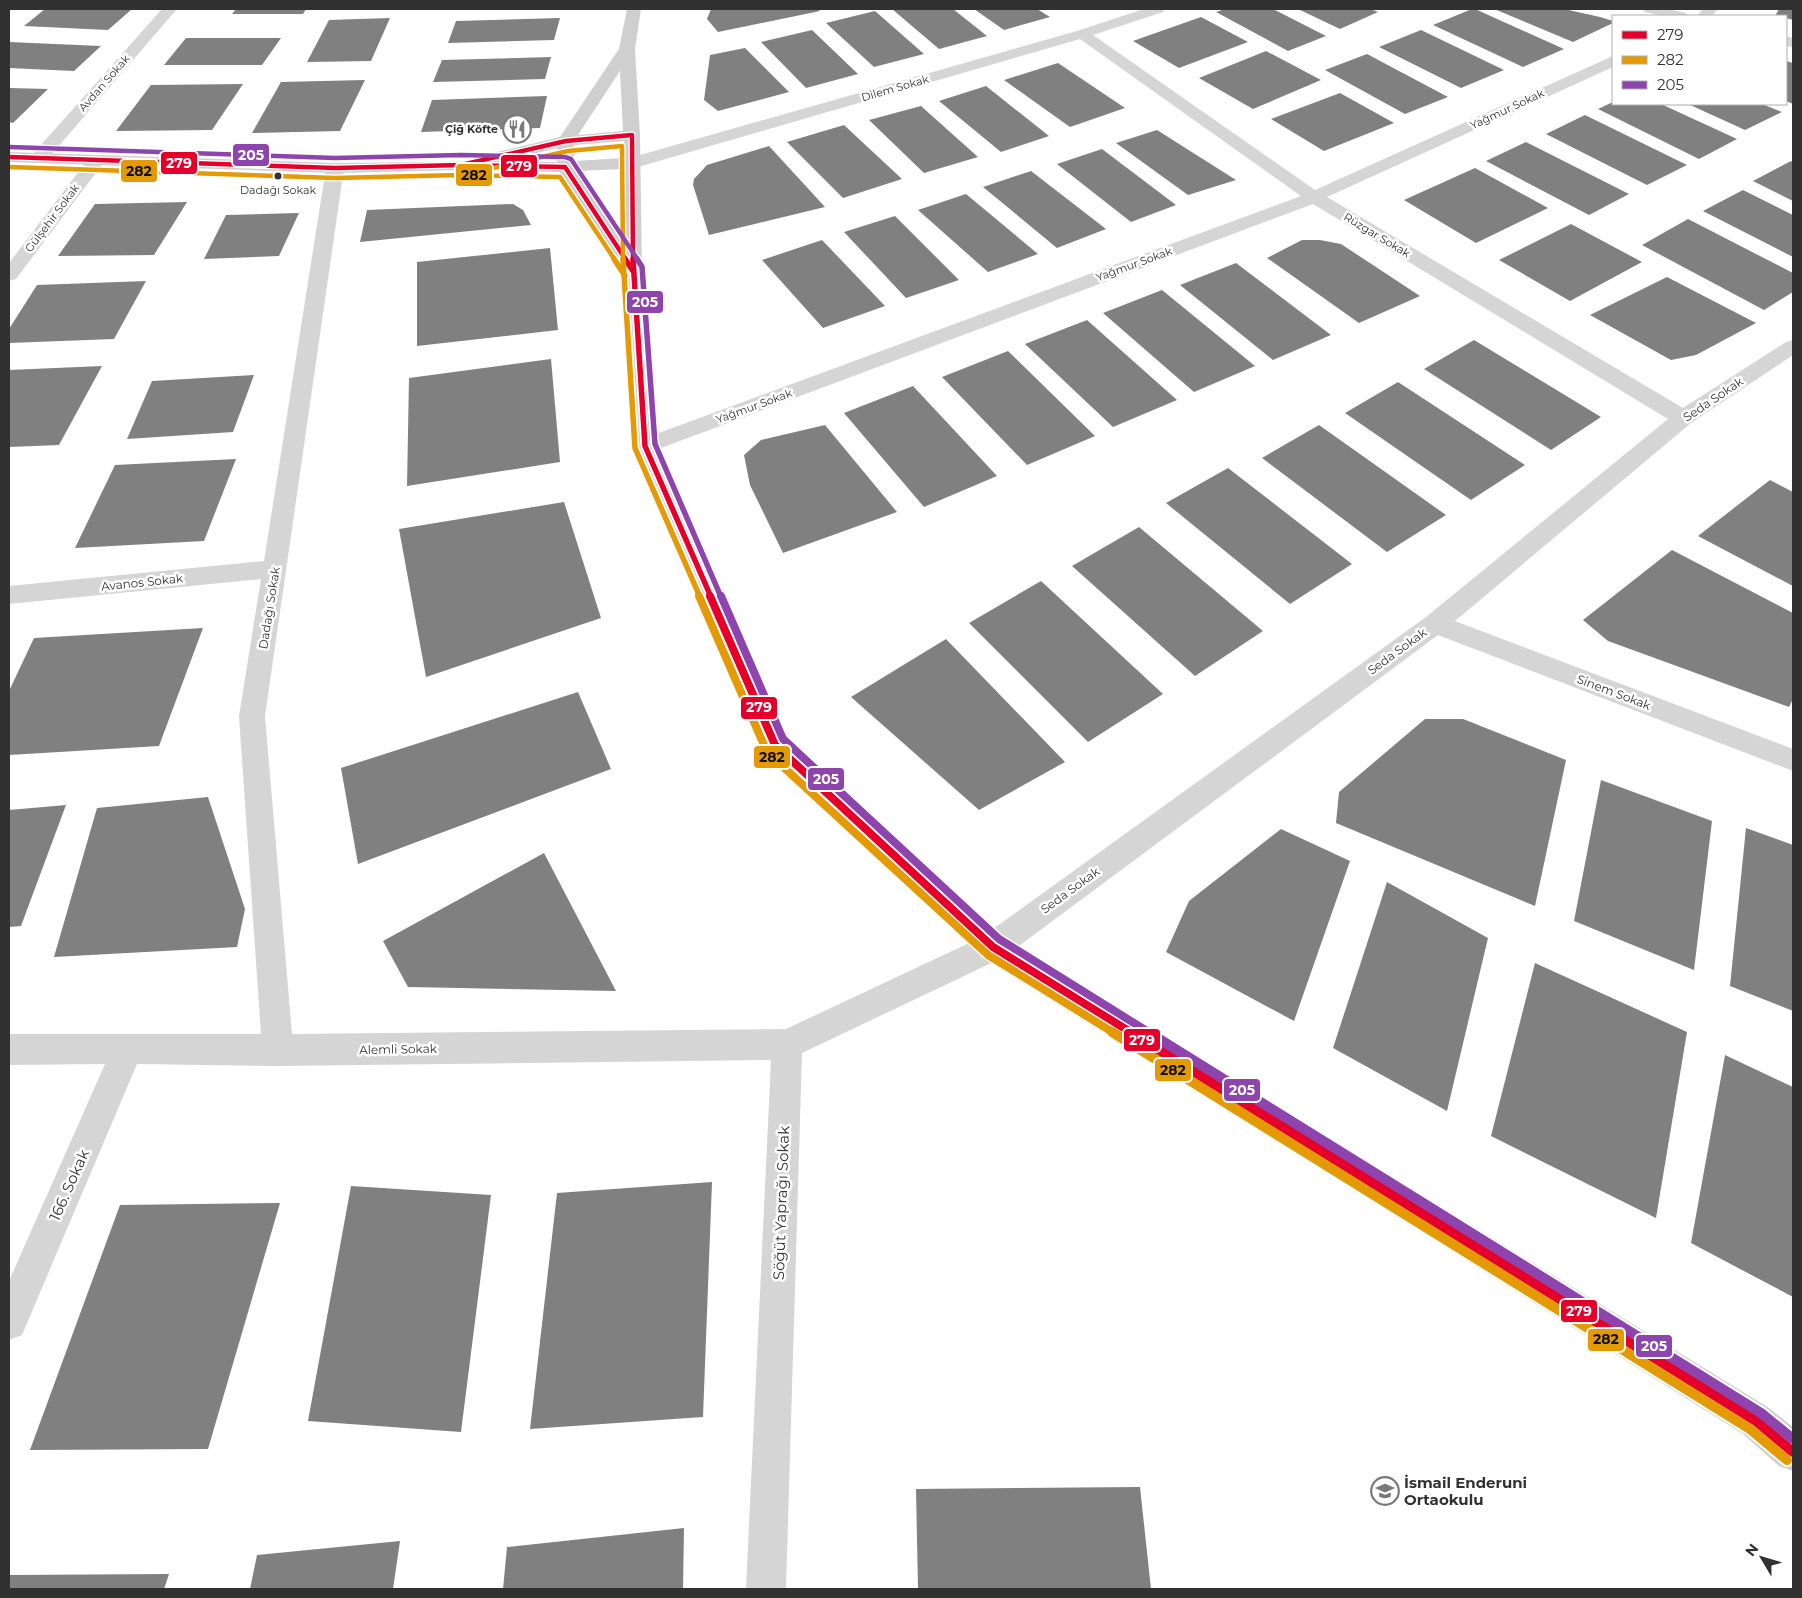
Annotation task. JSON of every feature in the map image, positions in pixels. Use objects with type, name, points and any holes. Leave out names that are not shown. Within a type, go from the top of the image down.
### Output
[{"type":"main road","points":[[634,9],[627,49],[632,135],[633,271],[645,446],[775,745],[993,947],[1756,1421],[1793,1452]]},
{"type":"main road","points":[[627,49],[566,141],[564,167],[633,271]]},
{"type":"main road","points":[[461,165],[566,141],[632,135]]},
{"type":"main road","points":[[9,158],[335,168],[461,165],[564,167],[632,163]]},
{"type":"main road","points":[[1756,1421],[1793,1435]]},
{"type":"street","name":"Avdan Sokak","points":[[38,159],[170,9]]},
{"type":"street","name":"Dilem Sokak","points":[[632,163],[1082,34],[1158,9]]},
{"type":"street","points":[[1650,9],[1677,15]]},
{"type":"street","name":"Rüzgar Sokak","points":[[1082,34],[1314,198],[1683,418]]},
{"type":"street","name":"Yağmur Sokak","points":[[645,446],[1314,198],[1612,61]]},
{"type":"street","name":"Gülşehir Sokak","points":[[9,275],[95,162]]},
{"type":"street","name":"Dadağı Sokak","points":[[278,1050],[252,716],[335,168]]},
{"type":"street","name":"Seda Sokak","points":[[993,947],[1435,624],[1683,418],[1793,346]]},
{"type":"street","name":"Avanos Sokak","points":[[9,595],[275,569]]},
{"type":"street","name":"Sinem Sokak","points":[[1435,624],[1793,760]]},
{"type":"street","points":[[787,1044],[993,947]]},
{"type":"street","name":"Alemli Sokak","points":[[9,1049],[278,1050],[787,1044]]},
{"type":"street","name":"Söğüt Yaprağı Sokak","points":[[766,1589],[787,1044]]},
{"type":"street","name":"166. Sokak","points":[[9,1322],[128,1048]]},
{"type":"building","points":[[45,9],[132,9],[108,30],[24,26]]},
{"type":"building","points":[[236,9],[306,9],[303,14],[232,14]]},
{"type":"building","points":[[711,9],[817,9],[820,11],[718,32],[707,19]]},
{"type":"building","points":[[892,9],[953,9],[987,36],[939,49]]},
{"type":"building","points":[[974,9],[1037,9],[1050,17],[1004,30]]},
{"type":"building","points":[[1225,9],[1273,9],[1326,36],[1288,51],[1216,12]]},
{"type":"building","points":[[1298,9],[1370,9],[1378,12],[1340,29]]},
{"type":"building","points":[[1472,9],[1564,49],[1523,67],[1433,25]]},
{"type":"building","points":[[1494,9],[1564,9],[1612,21],[1612,23],[1573,42]]},
{"type":"building","points":[[1779,9],[1793,9],[1793,20],[1787,18],[1787,15],[1776,15]]},
{"type":"building","points":[[875,11],[924,54],[874,67],[826,23]]},
{"type":"building","points":[[1201,17],[1248,42],[1179,68],[1133,41]]},
{"type":"building","points":[[390,18],[371,61],[307,62],[329,20]]},
{"type":"building","points":[[560,18],[554,40],[448,43],[456,21]]},
{"type":"building","points":[[812,30],[858,74],[806,88],[761,42]]},
{"type":"building","points":[[1421,30],[1504,70],[1461,88],[1379,47]]},
{"type":"building","points":[[186,38],[281,38],[262,65],[164,65]]},
{"type":"building","points":[[9,42],[101,46],[74,71],[9,68]]},
{"type":"building","points":[[745,48],[789,92],[718,111],[704,100],[710,55]]},
{"type":"building","points":[[1266,51],[1321,80],[1253,109],[1199,78]]},
{"type":"building","points":[[1367,54],[1448,97],[1405,114],[1325,70]]},
{"type":"building","points":[[551,57],[545,79],[433,82],[442,60]]},
{"type":"building","points":[[1787,61],[1793,63],[1793,104],[1787,101]]},
{"type":"building","points":[[1058,63],[1125,108],[1070,127],[1004,80]]},
{"type":"building","points":[[365,80],[340,131],[252,133],[281,82]]},
{"type":"building","points":[[243,84],[212,130],[116,131],[151,85]]},
{"type":"building","points":[[986,86],[1049,136],[1001,152],[939,101]]},
{"type":"building","points":[[9,88],[48,89],[13,123],[9,122]]},
{"type":"building","points":[[1340,93],[1394,123],[1324,151],[1271,119]]},
{"type":"building","points":[[547,96],[540,128],[421,132],[432,100]]},
{"type":"building","points":[[1612,102],[1612,105],[1663,105],[1737,139],[1699,159],[1598,109]]},
{"type":"building","points":[[1690,105],[1764,105],[1782,112],[1745,130]]},
{"type":"building","points":[[921,106],[978,157],[924,173],[869,120]]},
{"type":"building","points":[[1585,115],[1687,165],[1647,185],[1546,134]]},
{"type":"building","points":[[844,125],[902,179],[843,198],[787,142]]},
{"type":"building","points":[[1157,130],[1236,180],[1188,195],[1116,143]]},
{"type":"building","points":[[1526,142],[1629,194],[1589,215],[1486,161]]},
{"type":"building","points":[[769,146],[825,207],[709,235],[693,185],[694,179],[707,165]]},
{"type":"building","points":[[1102,149],[1176,205],[1131,222],[1057,164]]},
{"type":"building","points":[[1791,161],[1793,163],[1793,201],[1753,181]]},
{"type":"building","points":[[1475,168],[1548,208],[1476,243],[1404,200]]},
{"type":"building","points":[[1031,171],[1106,229],[1057,248],[983,187]]},
{"type":"building","points":[[1743,190],[1793,215],[1793,257],[1703,211]]},
{"type":"building","points":[[966,194],[1038,254],[988,272],[918,210]]},
{"type":"building","points":[[187,202],[154,255],[58,256],[95,204]]},
{"type":"building","points":[[513,204],[523,210],[531,225],[360,242],[367,210]]},
{"type":"building","points":[[299,213],[279,256],[204,259],[226,215]]},
{"type":"building","points":[[895,216],[959,280],[906,298],[844,232]]},
{"type":"building","points":[[1688,219],[1793,273],[1793,292],[1764,310],[1642,245]]},
{"type":"building","points":[[1571,224],[1642,262],[1570,301],[1499,260]]},
{"type":"building","points":[[822,240],[885,306],[823,328],[762,260]]},
{"type":"building","points":[[1302,240],[1320,240],[1341,244],[1420,296],[1359,323],[1267,258]]},
{"type":"building","points":[[550,248],[558,330],[417,346],[417,262]]},
{"type":"building","points":[[1236,263],[1331,335],[1273,360],[1180,285]]},
{"type":"building","points":[[1667,277],[1756,323],[1696,355],[1671,360],[1590,315]]},
{"type":"building","points":[[146,281],[114,339],[9,343],[9,329],[37,285]]},
{"type":"building","points":[[1162,290],[1255,366],[1194,392],[1103,313]]},
{"type":"building","points":[[1087,320],[1177,400],[1113,427],[1025,344]]},
{"type":"building","points":[[1474,340],[1601,417],[1551,450],[1424,369]]},
{"type":"building","points":[[1008,351],[1095,436],[1027,465],[942,377]]},
{"type":"building","points":[[551,359],[560,462],[407,486],[409,378]]},
{"type":"building","points":[[102,366],[59,445],[9,447],[9,370]]},
{"type":"building","points":[[254,375],[233,432],[127,439],[152,381]]},
{"type":"building","points":[[1398,382],[1525,465],[1471,500],[1345,413]]},
{"type":"building","points":[[913,386],[997,476],[924,507],[844,413]]},
{"type":"building","points":[[825,425],[897,512],[783,553],[750,485],[744,455],[761,440]]},
{"type":"building","points":[[1319,425],[1446,515],[1387,552],[1262,458]]},
{"type":"building","points":[[236,459],[204,541],[75,548],[115,465]]},
{"type":"building","points":[[1228,468],[1352,564],[1290,604],[1166,503]]},
{"type":"building","points":[[1770,480],[1793,492],[1793,586],[1698,536]]},
{"type":"building","points":[[564,502],[601,618],[426,677],[399,529]]},
{"type":"building","points":[[1139,527],[1263,631],[1195,676],[1072,566]]},
{"type":"building","points":[[1672,550],[1793,613],[1793,699],[1789,707],[1608,641],[1583,620]]},
{"type":"building","points":[[1041,581],[1163,694],[1088,742],[969,623]]},
{"type":"building","points":[[203,628],[159,746],[9,755],[9,691],[34,638]]},
{"type":"building","points":[[946,639],[1065,762],[979,810],[851,697]]},
{"type":"building","points":[[578,692],[611,769],[358,864],[341,768]]},
{"type":"building","points":[[1425,719],[1463,719],[1566,760],[1535,906],[1336,823],[1339,792]]},
{"type":"building","points":[[1601,780],[1712,821],[1694,970],[1574,921]]},
{"type":"building","points":[[208,797],[245,909],[237,947],[54,957],[97,808]]},
{"type":"building","points":[[66,805],[21,926],[9,927],[9,810]]},
{"type":"building","points":[[1746,828],[1793,845],[1793,1011],[1730,986]]},
{"type":"building","points":[[1281,829],[1350,861],[1294,1021],[1166,952],[1189,901]]},
{"type":"building","points":[[544,853],[616,991],[408,987],[383,941]]},
{"type":"building","points":[[1387,882],[1488,938],[1447,1111],[1333,1048]]},
{"type":"building","points":[[1535,963],[1687,1032],[1656,1218],[1491,1136]]},
{"type":"building","points":[[1725,1055],[1793,1087],[1793,1297],[1691,1243]]},
{"type":"building","points":[[712,1182],[703,1417],[530,1429],[557,1193]]},
{"type":"building","points":[[351,1186],[491,1195],[461,1432],[308,1421]]},
{"type":"building","points":[[280,1203],[208,1449],[30,1450],[120,1205]]},
{"type":"building","points":[[1140,1487],[1151,1589],[918,1589],[916,1489]]},
{"type":"building","points":[[684,1528],[683,1589],[503,1589],[507,1547]]},
{"type":"building","points":[[400,1541],[393,1589],[250,1589],[257,1555]]},
{"type":"building","points":[[169,1574],[164,1589],[9,1589],[9,1575]]},
{"type":"transit line","name":"279","points":[[461,165],[566,141],[632,135],[633,271],[645,446],[775,745],[993,947],[1756,1421],[1793,1452]]},
{"type":"transit line","name":"282","points":[[463,175],[568,151],[622,146],[623,272],[635,448],[767,752],[988,955],[1750,1429],[1787,1460]]},
{"type":"transit line","name":"205","points":[[9,147],[335,158],[461,155],[565,157],[571,159],[642,267],[655,444],[783,739],[999,939],[1761,1413],[1793,1439]]},
{"type":"transit line","name":"279","points":[[9,157],[335,168],[461,165],[565,167],[633,271]]},
{"type":"transit line","name":"282","points":[[9,167],[335,178],[461,175],[560,177],[625,276]]},
{"type":"place","name":"Çiğ Köfte","points":[[517,129]]},
{"type":"place","name":"Dadağı Sokak","points":[[278,176]]},
{"type":"place","name":"İsmail Enderuni Ortaokulu","points":[[1385,1491]]}]
